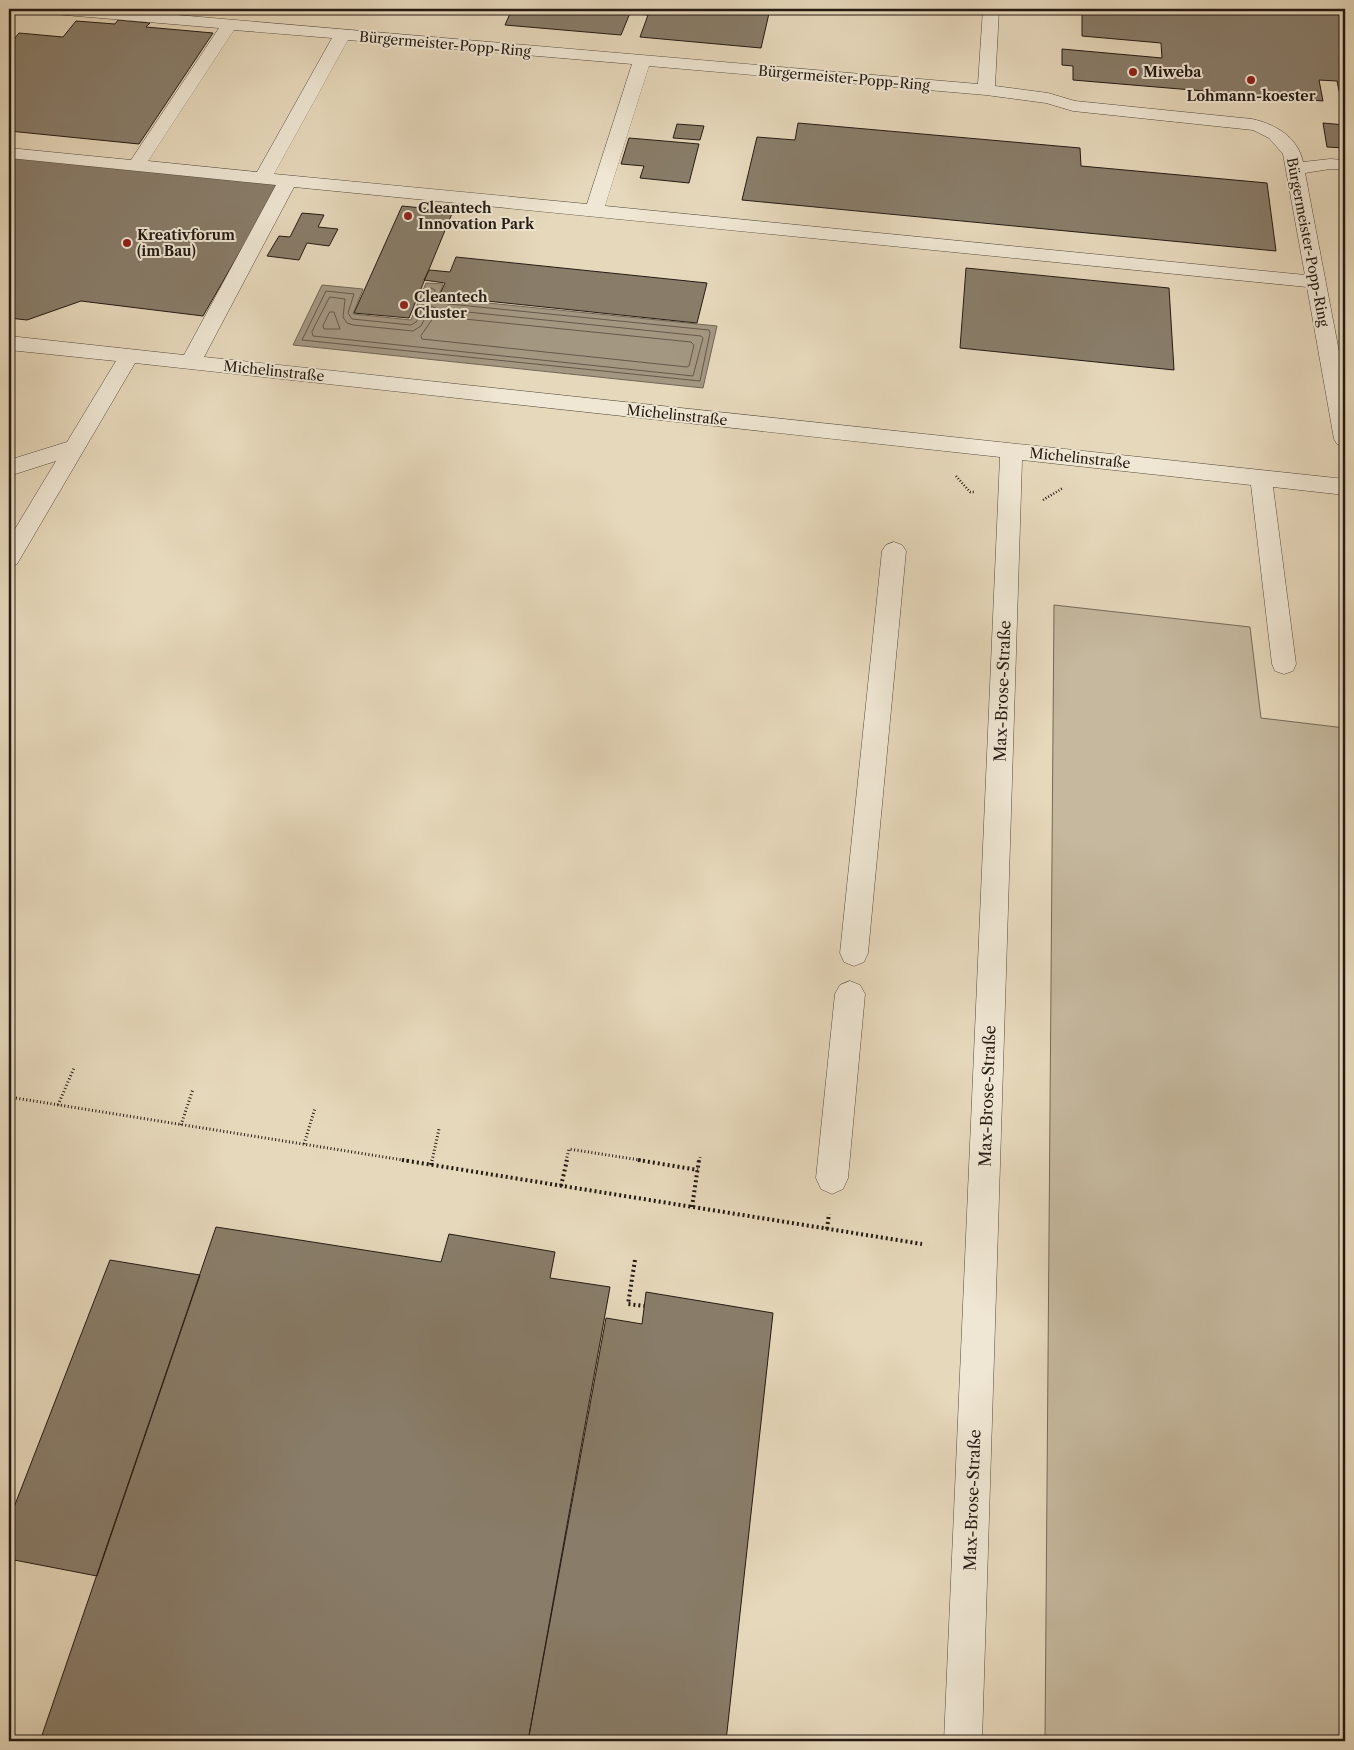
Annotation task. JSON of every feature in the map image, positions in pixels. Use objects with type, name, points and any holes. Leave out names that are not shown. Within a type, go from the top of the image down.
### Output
[{"type":"street","name":"Bürgermeister-Popp-Ring","points":[[54,9],[986,90],[1048,98],[1074,106],[1252,124],[1274,132],[1283,139],[1292,154],[1345,438]]},
{"type":"street","points":[[247,27],[258,9]]},
{"type":"street","points":[[986,90],[990,9]]},
{"type":"street","points":[[136,166],[229,25]]},
{"type":"street","points":[[262,179],[342,35]]},
{"type":"street","points":[[594,211],[642,61]]},
{"type":"street","points":[[9,154],[1316,282]]},
{"type":"street","points":[[1296,169],[1330,164],[1345,165]]},
{"type":"street","points":[[191,362],[287,182]]},
{"type":"street","name":"Michelinstraße","points":[[9,343],[130,354],[1345,487]]},
{"type":"street","points":[[9,558],[130,354]]},
{"type":"street","points":[[9,468],[75,447]]},
{"type":"street","name":"Max-Brose-Straße","points":[[962,1741],[1011,450]]},
{"type":"street","points":[[1261,478],[1284,664]]},
{"type":"street","points":[[854,953],[894,551]]},
{"type":"street","points":[[832,1178],[850,994]]},
{"type":"path","points":[[58,1105],[74,1068]]},
{"type":"path","points":[[181,1125],[193,1089]]},
{"type":"path","points":[[9,1097],[922,1244]]},
{"type":"path","points":[[304,1144],[315,1108]]},
{"type":"path","points":[[431,1165],[439,1130]]},
{"type":"path","points":[[561,1186],[569,1149],[698,1170]]},
{"type":"path","points":[[692,1207],[700,1157]]},
{"type":"path","points":[[635,1260],[628,1304],[644,1306]]},
{"type":"shaded area","points":[[1054,605],[1250,627],[1261,718],[1345,728],[1345,1741],[1045,1741]]},
{"type":"water","points":[[426,283],[443,284],[438,298],[717,326],[703,388],[293,345],[322,285],[363,289],[353,314],[411,320]]},
{"type":"building","points":[[512,9],[770,9],[761,48],[640,37],[648,15],[630,13],[621,35],[505,25]]},
{"type":"building","points":[[1082,9],[1345,9],[1345,100],[1341,100],[1337,81],[1319,80],[1323,101],[1073,80],[1073,66],[1062,65],[1062,49],[1162,58],[1161,43],[1082,36]]},
{"type":"building","points":[[118,20],[150,23],[146,27],[213,33],[139,144],[9,131],[9,45],[19,33],[63,37],[76,21],[115,24]]},
{"type":"building","points":[[798,123],[1080,148],[1081,166],[1267,183],[1276,251],[742,200],[757,137],[795,140]]},
{"type":"building","points":[[1323,123],[1345,125],[1345,148],[1327,147]]},
{"type":"building","points":[[677,124],[704,126],[700,140],[673,138]]},
{"type":"building","points":[[629,138],[699,144],[689,183],[640,178],[644,166],[621,164]]},
{"type":"building","name":"Kreativforum (im Bau)","points":[[9,157],[279,184],[203,316],[81,301],[27,320],[9,318]]},
{"type":"building","points":[[402,206],[453,211],[409,318],[354,313]]},
{"type":"building","points":[[302,213],[324,215],[318,227],[338,229],[329,246],[307,243],[299,260],[267,256],[279,236],[290,237]]},
{"type":"building","points":[[456,257],[707,283],[697,323],[439,296],[445,283],[424,280],[429,270],[450,272]]},
{"type":"building","points":[[966,268],[1169,288],[1174,370],[960,348]]},
{"type":"building","points":[[216,1227],[441,1262],[449,1234],[555,1252],[550,1278],[610,1287],[528,1741],[40,1741]]},
{"type":"building","points":[[110,1260],[200,1275],[97,1576],[9,1559],[9,1520]]},
{"type":"building","points":[[646,1292],[773,1313],[726,1741],[528,1741],[606,1318],[642,1324]]},
{"type":"place","name":"Miweba","points":[[1133,72]]},
{"type":"place","name":"Lohmann-koester","points":[[1251,80]]},
{"type":"place","name":"Cleantech Innovation Park","points":[[408,216]]},
{"type":"place","name":"Kreativforum (im Bau)","points":[[127,243]]},
{"type":"place","name":"Cleantech Cluster","points":[[404,305]]}]
